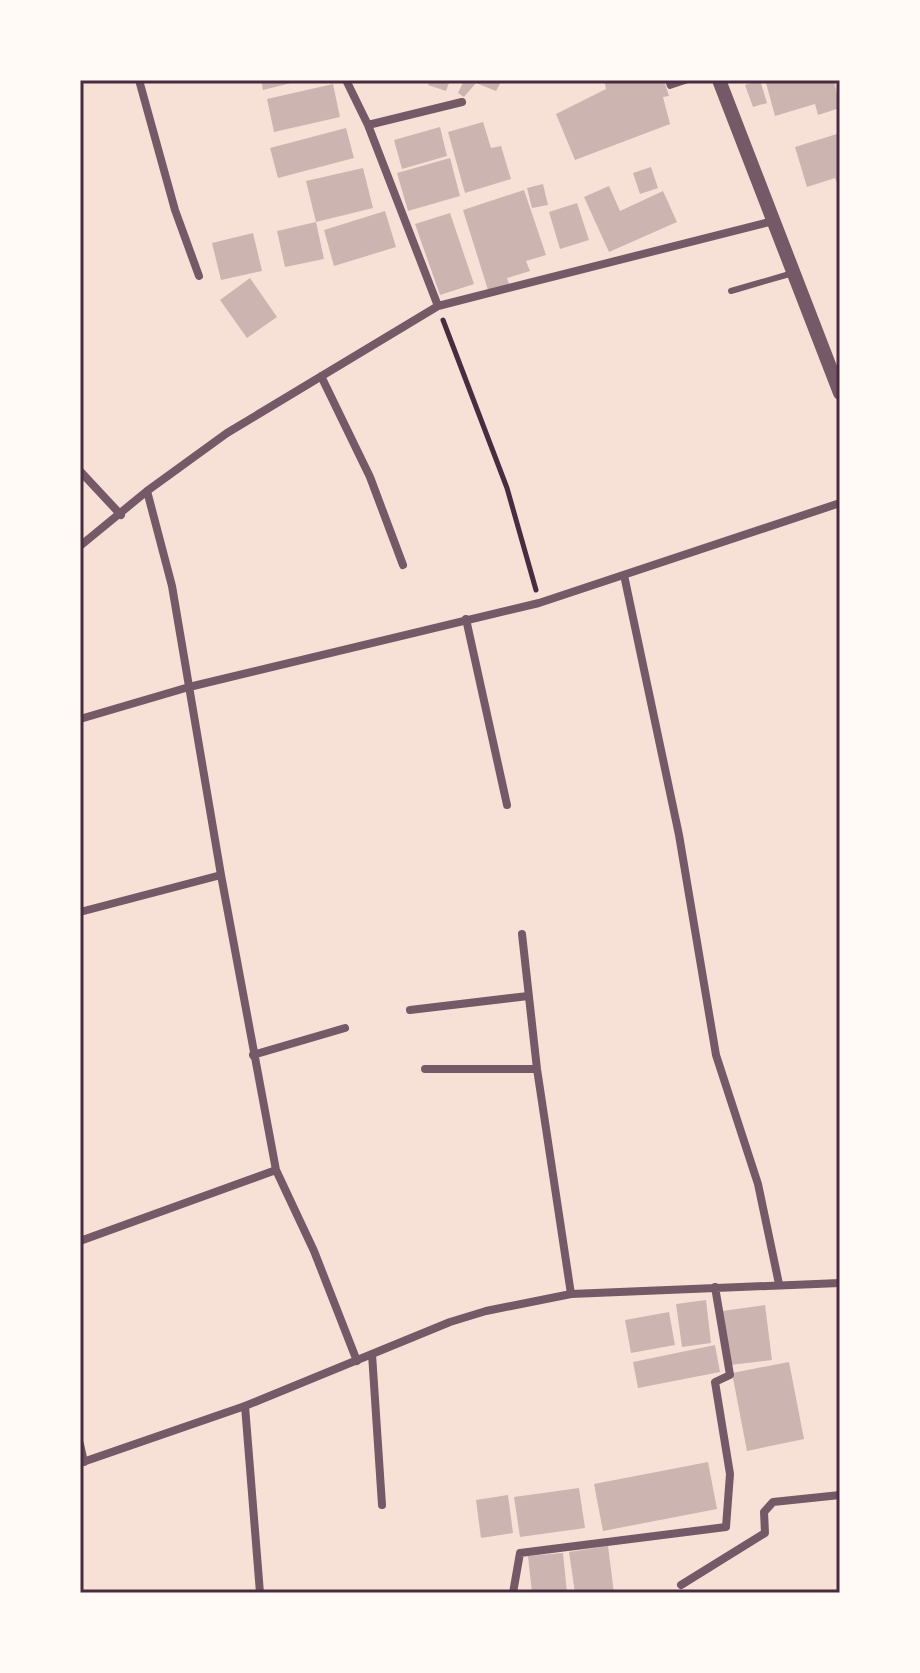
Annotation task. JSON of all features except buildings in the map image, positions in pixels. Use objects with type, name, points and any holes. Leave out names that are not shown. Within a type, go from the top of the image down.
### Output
[{"type":"street","points":[[139,80],[175,210],[199,276]]},
{"type":"street","points":[[346,80],[368,125],[438,306]]},
{"type":"street","points":[[719,80],[840,393]]},
{"type":"street","points":[[368,125],[462,102]]},
{"type":"street","points":[[80,546],[147,491],[227,433],[438,306],[773,221]]},
{"type":"street","points":[[321,376],[370,477],[403,565]]},
{"type":"street","points":[[80,471],[121,515]]},
{"type":"street","points":[[147,491],[172,586],[253,1055],[276,1170],[314,1251],[357,1361]]},
{"type":"street","points":[[80,719],[189,687],[539,603],[840,503]]},
{"type":"street","points":[[624,575],[682,849],[716,1055],[758,1184],[779,1284]]},
{"type":"street","points":[[466,619],[507,805]]},
{"type":"street","points":[[80,912],[221,875]]},
{"type":"street","points":[[522,934],[537,1069],[571,1294]]},
{"type":"street","points":[[410,1010],[528,996]]},
{"type":"street","points":[[253,1055],[345,1028]]},
{"type":"street","points":[[425,1069],[537,1069]]},
{"type":"street","points":[[80,1241],[276,1170]]},
{"type":"street","points":[[80,1444],[82,1463],[245,1406],[450,1322],[486,1311],[571,1294],[840,1283]]},
{"type":"street","points":[[513,1593],[520,1553],[726,1527],[730,1474],[715,1382],[730,1375],[715,1287]]},
{"type":"street","points":[[372,1354],[382,1505]]},
{"type":"street","points":[[245,1406],[260,1593]]},
{"type":"street","points":[[681,1585],[765,1533],[764,1512],[773,1502],[840,1495]]},
{"type":"lane","points":[[668,80],[670,86],[688,80]]},
{"type":"lane","points":[[731,291],[793,272]]},
{"type":"path","points":[[438,306],[507,488],[539,603]]}]
